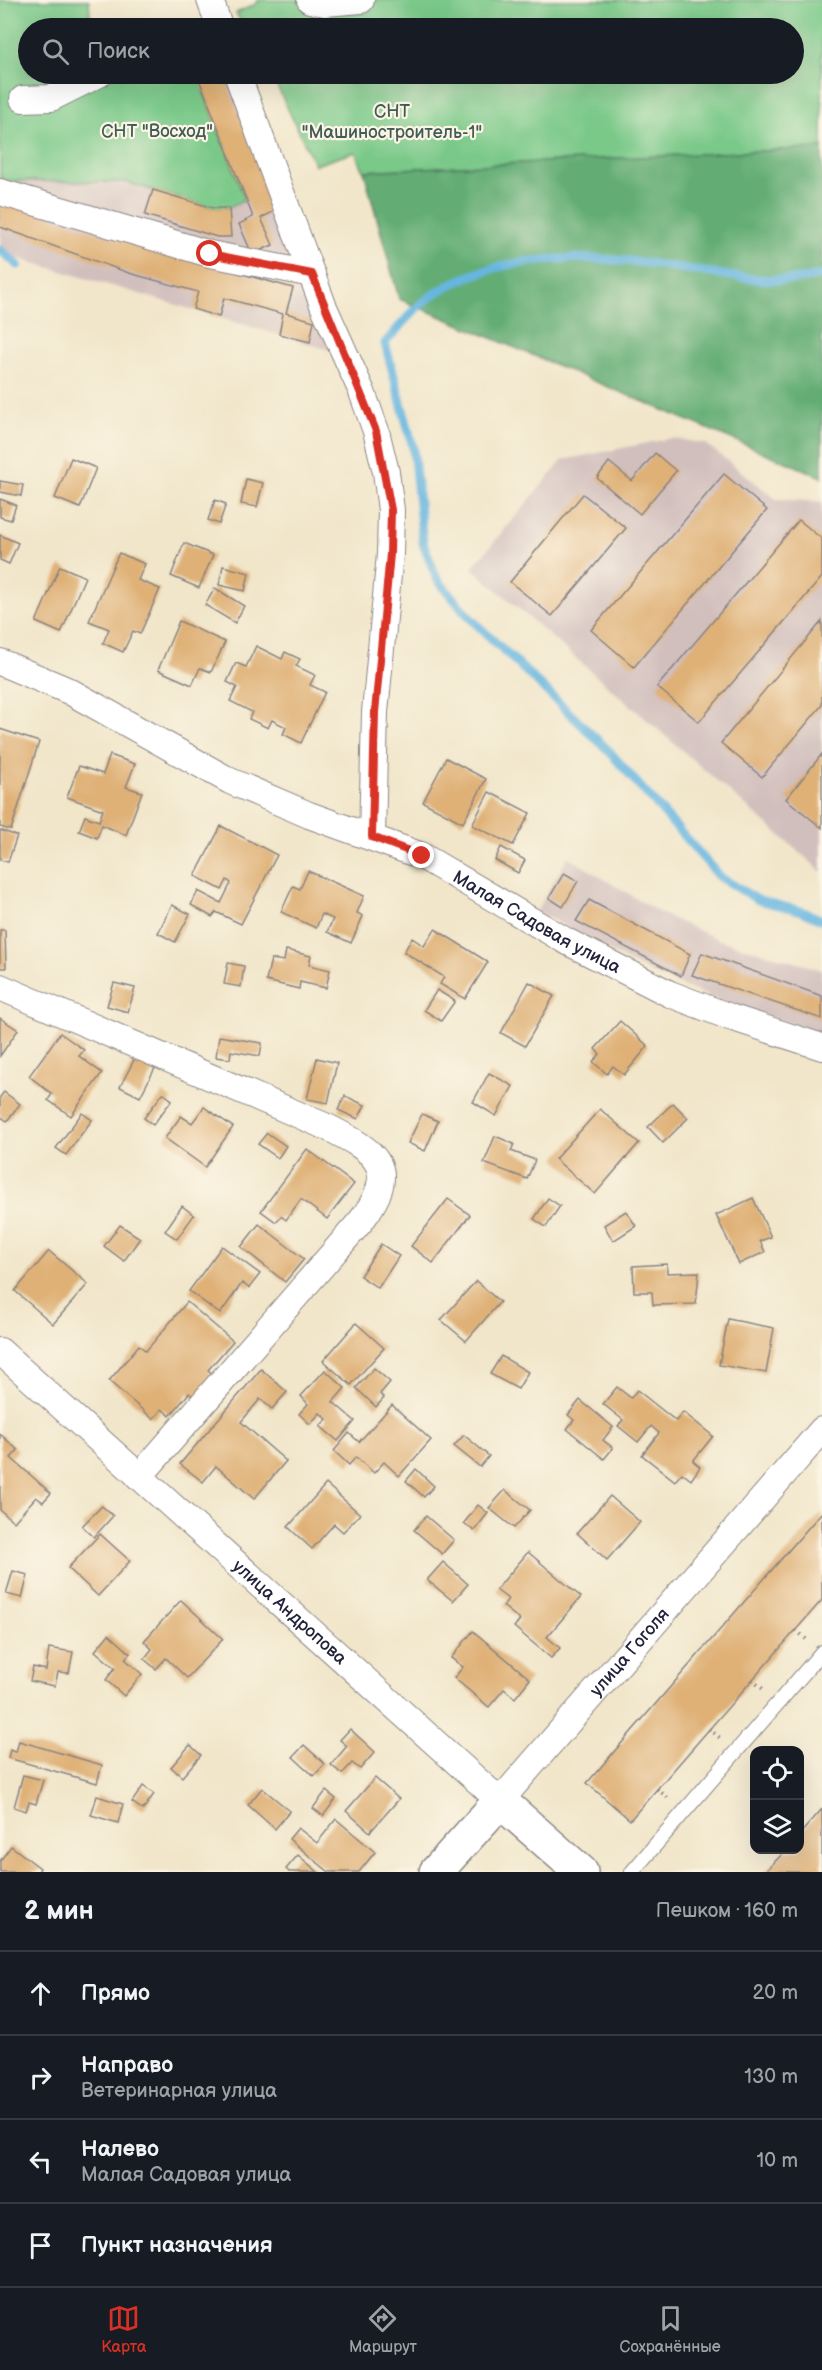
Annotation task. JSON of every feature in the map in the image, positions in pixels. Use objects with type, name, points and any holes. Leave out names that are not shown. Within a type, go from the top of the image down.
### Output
[{"type":"street","points":[[210,0],[216,18]]},
{"type":"street","points":[[310,0],[325,3],[361,0]]},
{"type":"street","points":[[22,99],[51,98],[79,84]]},
{"type":"street","points":[[241,84],[312,274],[376,431],[391,510],[390,554],[375,712],[372,837]]},
{"type":"street","points":[[0,192],[210,254],[312,274]]},
{"type":"street","name":"Малая Садовая улица","points":[[0,662],[69,691],[230,781],[309,815],[422,856],[575,946],[661,989],[730,1017],[822,1047]]},
{"type":"street","points":[[0,987],[327,1127],[367,1151],[379,1166],[383,1184],[376,1201],[362,1221],[139,1477]]},
{"type":"street","name":"улица Андропова","points":[[0,1351],[581,1872]]},
{"type":"street","name":"улица Гоголя","points":[[436,1872],[822,1430]]},
{"type":"lane","points":[[632,1872],[822,1652]]},
{"type":"shaded area","points":[[201,84],[237,84],[333,351],[0,253],[0,178],[7,181],[126,182],[153,190],[245,199]]},
{"type":"shaded area","points":[[672,438],[706,444],[776,499],[822,502],[822,872],[472,568],[563,460]]},
{"type":"shaded area","points":[[568,857],[660,913],[722,941],[822,970],[822,1033],[726,1003],[652,974],[537,911]]},
{"type":"green space","name":"СНТ \"Восход\"","points":[[0,0],[89,0],[90,18],[18,18],[18,84],[201,84],[245,199],[229,208],[213,208],[126,182],[7,181],[0,178]]},
{"type":"green space","name":"СНТ \"Машиностроитель-1\"","points":[[257,0],[822,0],[822,148],[364,171],[355,152],[315,165],[276,84],[804,84],[804,18],[239,18],[236,13],[258,3]]},
{"type":"green space","points":[[822,148],[822,477],[399,299],[364,171]]},
{"type":"building","points":[[201,84],[228,84],[275,211],[261,218],[273,245],[252,254],[239,224],[253,217]]},
{"type":"building","points":[[153,190],[213,208],[229,208],[231,237],[217,237],[145,215]]},
{"type":"building","points":[[0,200],[133,244],[293,288],[286,313],[314,321],[310,342],[279,334],[283,314],[224,298],[219,317],[193,309],[198,292],[129,273],[0,227]]},
{"type":"building","points":[[655,453],[676,471],[640,514],[597,478],[609,462],[632,481]]},
{"type":"building","points":[[71,458],[96,468],[80,508],[55,498]]},
{"type":"building","points":[[724,474],[767,510],[634,667],[591,630]]},
{"type":"building","points":[[246,479],[263,483],[257,507],[241,504]]},
{"type":"building","points":[[0,481],[23,485],[21,496],[0,492]]},
{"type":"building","points":[[583,494],[626,528],[552,616],[510,582]]},
{"type":"building","points":[[0,499],[16,505],[11,520],[0,517]]},
{"type":"building","points":[[215,500],[226,504],[219,524],[208,520]]},
{"type":"building","points":[[799,520],[822,539],[822,577],[699,722],[657,687]]},
{"type":"building","points":[[0,535],[18,543],[9,564],[0,560]]},
{"type":"building","points":[[184,543],[213,555],[199,588],[171,576]]},
{"type":"building","points":[[119,553],[145,564],[138,580],[160,589],[140,634],[133,631],[123,652],[103,643],[109,629],[89,621]]},
{"type":"building","points":[[60,566],[85,577],[61,633],[36,622]]},
{"type":"building","points":[[223,566],[249,573],[245,591],[219,585]]},
{"type":"building","points":[[215,588],[244,606],[235,623],[205,605]]},
{"type":"building","points":[[179,621],[225,642],[211,672],[200,668],[192,685],[158,670]]},
{"type":"building","points":[[822,621],[822,705],[762,777],[721,743]]},
{"type":"building","points":[[256,646],[282,659],[285,652],[300,659],[296,666],[315,675],[310,685],[325,692],[301,743],[283,734],[286,727],[272,720],[268,728],[249,719],[252,712],[230,701],[237,687],[227,682],[236,663],[246,667]]},
{"type":"building","points":[[0,729],[39,742],[11,830],[0,827]]},
{"type":"building","points":[[822,754],[822,828],[786,799]]},
{"type":"building","points":[[110,755],[135,764],[126,787],[142,792],[126,835],[102,825],[97,838],[79,831],[85,816],[99,821],[103,810],[67,797],[79,766],[103,774]]},
{"type":"building","points":[[446,758],[486,779],[463,823],[423,802]]},
{"type":"building","points":[[489,792],[530,813],[513,845],[472,825]]},
{"type":"building","points":[[221,826],[277,855],[241,924],[216,912],[212,917],[191,905],[198,891],[221,903],[231,883],[227,880],[222,890],[195,876]]},
{"type":"building","points":[[0,830],[17,836],[8,862],[0,860]]},
{"type":"building","points":[[501,847],[525,860],[518,873],[495,860]]},
{"type":"building","points":[[308,871],[364,896],[357,913],[363,916],[351,943],[327,932],[333,919],[322,914],[316,928],[281,912],[293,886],[300,889]]},
{"type":"building","points":[[564,873],[578,881],[563,907],[549,898]]},
{"type":"building","points":[[589,900],[690,954],[681,976],[576,921]]},
{"type":"building","points":[[172,905],[190,914],[175,942],[158,933]]},
{"type":"building","points":[[435,929],[488,962],[465,999],[440,984],[444,977],[404,952],[412,938],[424,946]]},
{"type":"building","points":[[0,930],[5,930],[6,968],[0,968]]},
{"type":"building","points":[[286,950],[311,956],[309,965],[330,970],[326,988],[300,982],[299,989],[266,981],[271,959],[284,961]]},
{"type":"building","points":[[702,953],[822,996],[822,1019],[692,975]]},
{"type":"building","points":[[228,963],[244,966],[241,987],[224,984]]},
{"type":"building","points":[[529,982],[554,996],[525,1046],[501,1033]]},
{"type":"building","points":[[114,983],[135,988],[128,1012],[107,1006]]},
{"type":"building","points":[[437,990],[455,1001],[441,1021],[424,1010]]},
{"type":"building","points":[[0,1018],[18,1030],[0,1056]]},
{"type":"building","points":[[620,1021],[648,1046],[624,1075],[613,1066],[607,1074],[593,1062],[600,1054],[595,1049]]},
{"type":"building","points":[[60,1033],[84,1050],[79,1056],[102,1073],[71,1116],[48,1100],[52,1094],[29,1076]]},
{"type":"building","points":[[219,1036],[262,1043],[260,1056],[231,1051],[230,1059],[216,1057]]},
{"type":"building","points":[[135,1058],[155,1068],[140,1097],[120,1087]]},
{"type":"building","points":[[317,1058],[337,1063],[328,1103],[307,1099]]},
{"type":"building","points":[[489,1073],[513,1086],[496,1116],[473,1102]]},
{"type":"building","points":[[4,1092],[20,1104],[7,1121],[0,1116],[0,1097]]},
{"type":"building","points":[[163,1093],[172,1100],[153,1125],[144,1118]]},
{"type":"building","points":[[345,1096],[365,1105],[358,1119],[338,1110]]},
{"type":"building","points":[[673,1103],[688,1118],[663,1143],[648,1127]]},
{"type":"building","points":[[204,1107],[233,1127],[205,1167],[165,1138],[181,1116],[192,1123]]},
{"type":"building","points":[[600,1109],[639,1143],[595,1194],[555,1159]]},
{"type":"building","points":[[82,1113],[92,1120],[66,1155],[56,1148]]},
{"type":"building","points":[[422,1114],[438,1121],[425,1151],[408,1143]]},
{"type":"building","points":[[267,1133],[286,1146],[278,1158],[258,1144]]},
{"type":"building","points":[[495,1136],[514,1144],[511,1151],[535,1160],[527,1179],[484,1163]]},
{"type":"building","points":[[307,1149],[354,1184],[327,1219],[301,1199],[286,1220],[281,1216],[276,1222],[261,1211]]},
{"type":"building","points":[[548,1198],[560,1206],[546,1227],[534,1219]]},
{"type":"building","points":[[753,1198],[771,1237],[760,1241],[765,1252],[739,1264],[716,1215]]},
{"type":"building","points":[[448,1199],[470,1215],[433,1263],[411,1246]]},
{"type":"building","points":[[182,1206],[194,1215],[177,1239],[165,1231]]},
{"type":"building","points":[[626,1211],[636,1226],[613,1241],[604,1225]]},
{"type":"building","points":[[259,1224],[304,1259],[285,1282],[241,1247]]},
{"type":"building","points":[[120,1225],[140,1238],[124,1261],[104,1246]]},
{"type":"building","points":[[381,1244],[399,1256],[378,1288],[360,1276]]},
{"type":"building","points":[[222,1246],[260,1274],[249,1288],[242,1283],[220,1314],[189,1291]]},
{"type":"building","points":[[49,1251],[88,1284],[53,1324],[15,1291]]},
{"type":"building","points":[[667,1264],[667,1273],[699,1272],[696,1304],[653,1305],[652,1292],[634,1292],[633,1266]]},
{"type":"building","points":[[476,1281],[500,1302],[466,1341],[441,1320]]},
{"type":"building","points":[[187,1302],[233,1341],[208,1370],[215,1376],[196,1399],[189,1393],[170,1416],[162,1409],[153,1419],[109,1381],[139,1345],[146,1351]]},
{"type":"building","points":[[728,1319],[774,1328],[766,1373],[719,1365]]},
{"type":"building","points":[[356,1323],[384,1348],[351,1385],[323,1361]]},
{"type":"building","points":[[501,1356],[528,1372],[518,1389],[490,1374]]},
{"type":"building","points":[[374,1368],[390,1382],[380,1394],[384,1398],[376,1407],[356,1388]]},
{"type":"building","points":[[261,1369],[287,1392],[272,1409],[260,1399],[241,1422],[286,1461],[254,1499],[216,1466],[203,1482],[180,1464]]},
{"type":"building","points":[[325,1370],[345,1388],[333,1402],[355,1421],[338,1441],[320,1426],[327,1419],[320,1413],[310,1424],[299,1414],[308,1404],[301,1396]]},
{"type":"building","points":[[617,1387],[631,1398],[637,1390],[676,1421],[683,1412],[713,1436],[693,1461],[700,1467],[691,1480],[682,1473],[675,1481],[642,1455],[659,1433],[651,1426],[638,1442],[618,1426],[623,1420],[603,1404]]},
{"type":"building","points":[[580,1400],[613,1427],[603,1440],[613,1448],[604,1459],[567,1429],[574,1420],[568,1415]]},
{"type":"building","points":[[392,1405],[431,1440],[399,1476],[384,1462],[374,1473],[356,1457],[349,1465],[334,1451],[349,1433],[359,1442]]},
{"type":"building","points":[[0,1434],[18,1450],[11,1458],[51,1493],[43,1502],[36,1497],[14,1522],[0,1510]]},
{"type":"building","points":[[464,1435],[489,1456],[480,1467],[454,1446]]},
{"type":"building","points":[[416,1469],[434,1486],[424,1497],[406,1481]]},
{"type":"building","points":[[326,1484],[360,1514],[343,1532],[334,1524],[312,1549],[288,1527]]},
{"type":"building","points":[[505,1490],[530,1510],[514,1528],[489,1508]]},
{"type":"building","points":[[610,1496],[640,1522],[607,1560],[577,1533]]},
{"type":"building","points":[[478,1505],[488,1513],[474,1531],[464,1523]]},
{"type":"building","points":[[102,1506],[113,1516],[94,1537],[82,1526]]},
{"type":"building","points":[[822,1512],[822,1600],[630,1820],[587,1783]]},
{"type":"building","points":[[426,1516],[454,1540],[442,1554],[414,1530]]},
{"type":"building","points":[[100,1534],[130,1561],[98,1596],[68,1568]]},
{"type":"building","points":[[528,1552],[581,1597],[547,1637],[560,1648],[551,1658],[514,1627],[520,1620],[503,1606],[508,1599],[496,1590]]},
{"type":"building","points":[[443,1562],[468,1584],[453,1601],[427,1580]]},
{"type":"building","points":[[13,1571],[28,1575],[22,1598],[6,1594]]},
{"type":"building","points":[[181,1600],[223,1639],[187,1678],[166,1658],[156,1669],[144,1659],[152,1649],[144,1641]]},
{"type":"building","points":[[473,1631],[530,1679],[515,1698],[504,1689],[489,1707],[454,1678],[463,1667],[451,1658]]},
{"type":"building","points":[[109,1634],[130,1653],[125,1659],[142,1674],[124,1696],[106,1680],[115,1668],[95,1651]]},
{"type":"building","points":[[49,1648],[73,1652],[69,1673],[58,1672],[55,1686],[30,1681],[33,1667],[46,1670]]},
{"type":"building","points":[[350,1729],[375,1752],[360,1769],[352,1763],[342,1774],[331,1765],[347,1746],[340,1740]]},
{"type":"building","points":[[19,1741],[102,1765],[97,1783],[8,1758],[10,1750],[16,1752]]},
{"type":"building","points":[[190,1745],[201,1755],[182,1777],[171,1767]]},
{"type":"building","points":[[304,1745],[325,1764],[314,1776],[293,1757]]},
{"type":"building","points":[[23,1775],[43,1780],[36,1804],[29,1802],[26,1811],[14,1807]]},
{"type":"building","points":[[375,1778],[399,1799],[370,1832],[346,1811]]},
{"type":"building","points":[[143,1786],[154,1794],[143,1810],[132,1802]]},
{"type":"building","points":[[262,1788],[290,1811],[275,1829],[248,1805]]},
{"type":"building","points":[[326,1791],[336,1799],[323,1816],[313,1808]]},
{"type":"building","points":[[97,1796],[123,1804],[118,1823],[91,1815]]},
{"type":"building","points":[[822,1809],[822,1872],[765,1872],[782,1854],[804,1854],[804,1829]]},
{"type":"building","points":[[336,1819],[375,1852],[359,1872],[329,1872],[289,1839],[298,1828],[317,1843]]},
{"type":"building","points":[[11,1846],[40,1868],[38,1872],[0,1872],[0,1861]]},
{"type":"building","points":[[298,1855],[318,1872],[289,1872],[286,1869]]},
{"type":"waterway","points":[[0,250],[18,265]]},
{"type":"waterway","points":[[822,275],[790,280],[754,279],[621,260],[552,259],[518,263],[485,271],[454,283],[420,304],[385,343],[413,447],[423,543],[437,579],[470,618],[608,750],[720,877],[758,900],[801,911],[822,920]]},
{"type":"route","points":[[210,254],[312,274],[376,431],[386,472],[391,510],[390,554],[375,712],[372,837],[422,856]]}]
